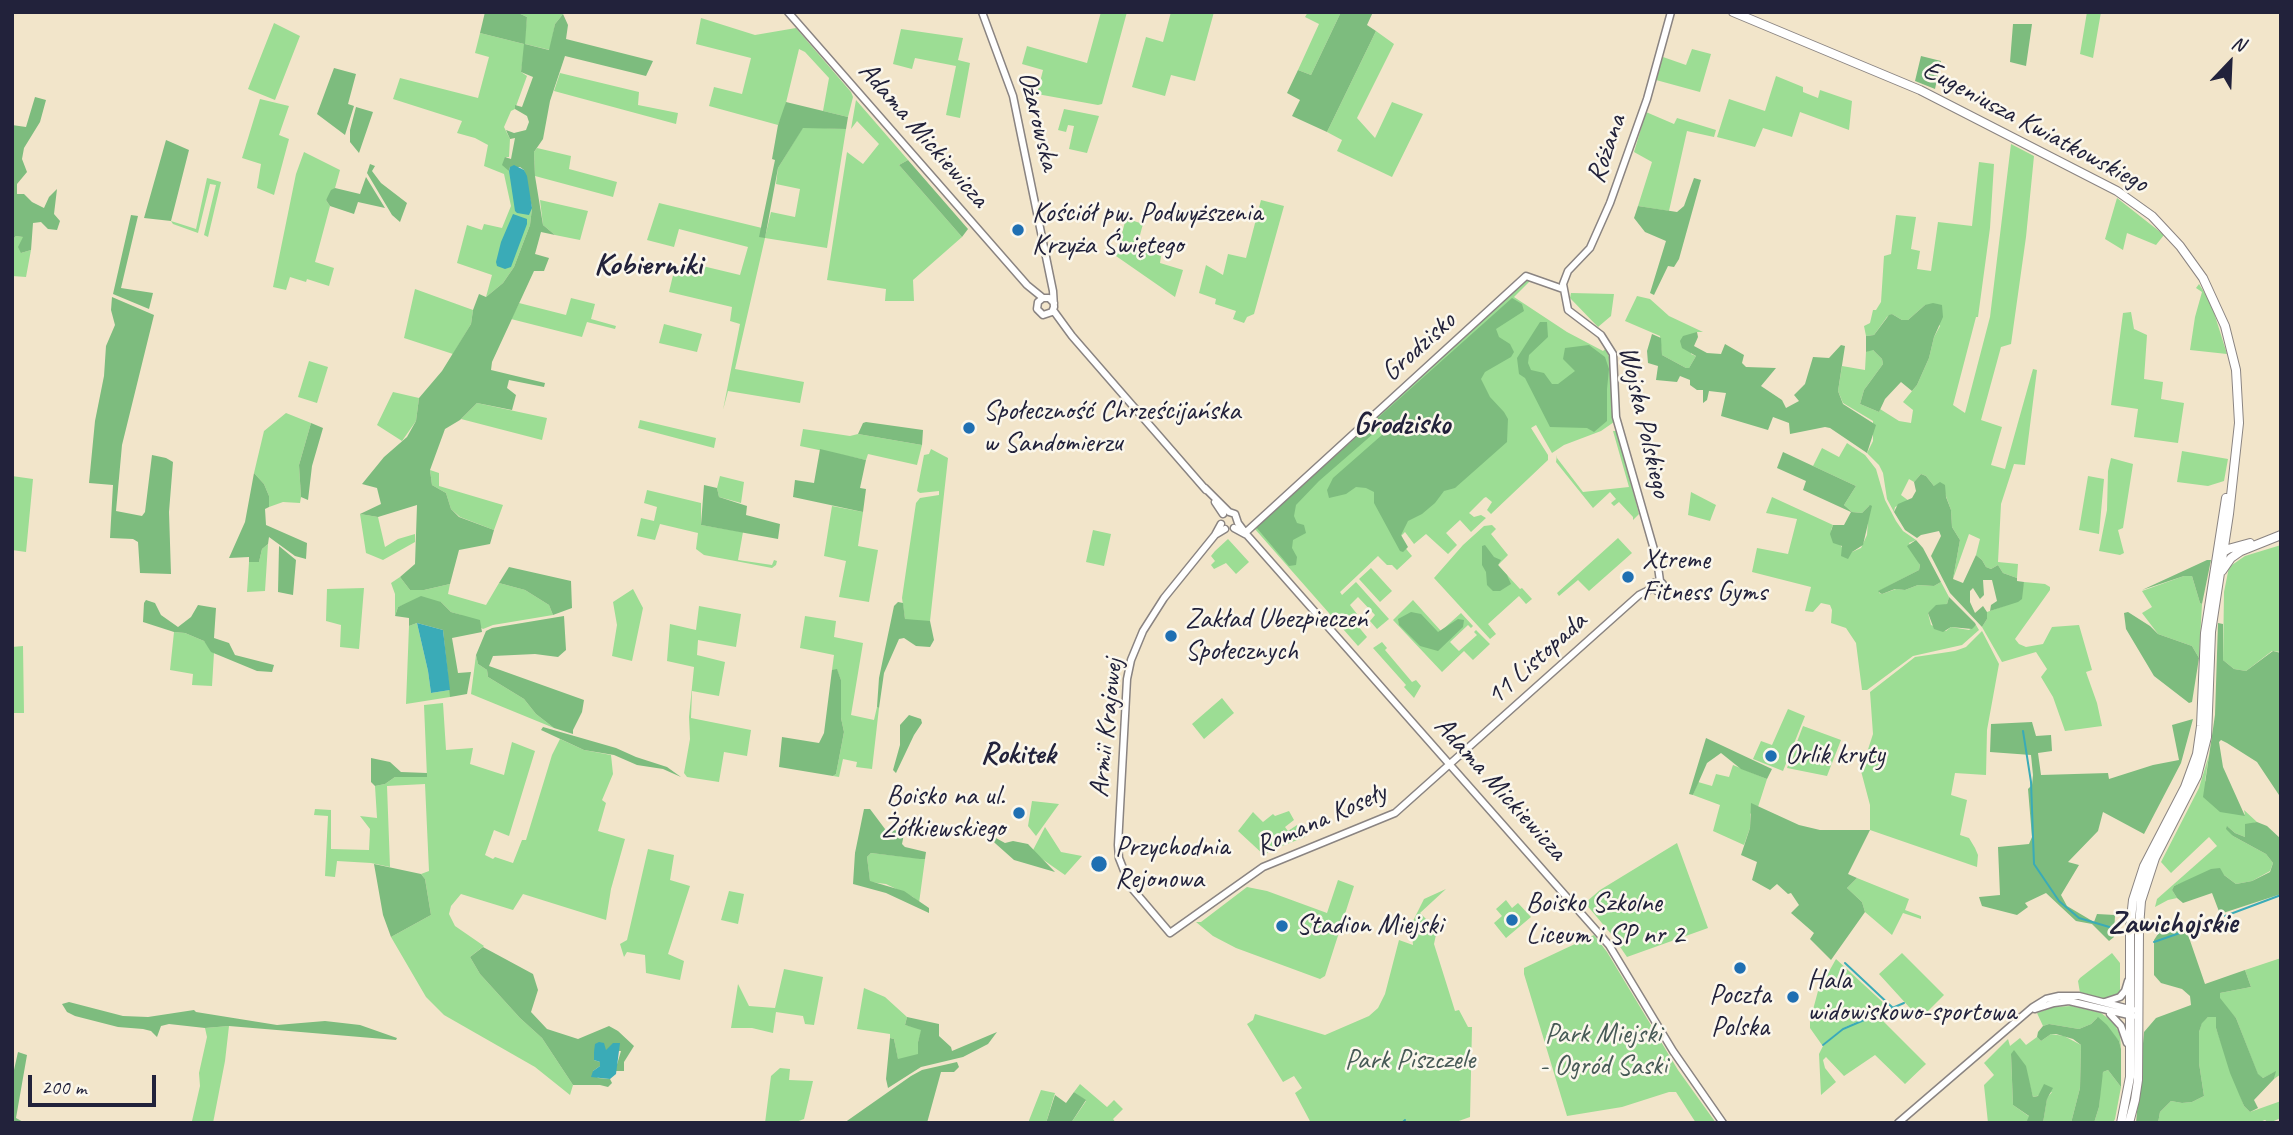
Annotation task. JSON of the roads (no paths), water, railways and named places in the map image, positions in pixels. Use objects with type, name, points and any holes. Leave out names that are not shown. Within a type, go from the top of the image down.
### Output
[{"type":"main road","name":"Eugeniusza Kwiatkowskiego","points":[[1733,12],[1935,98],[2108,185],[2155,219],[2173,237],[2197,268],[2225,326],[2235,363],[2239,394],[2236,451],[2226,535],[2220,551],[2220,576],[2211,632],[2207,733],[2192,788],[2153,864],[2141,901],[2134,1013]]},
{"type":"main road","name":"Eugeniusza Kwiatkowskiego","points":[[2134,1013],[2130,968],[2131,916],[2137,885],[2146,860],[2186,784],[2197,750],[2201,726],[2204,640],[2220,551],[2227,486],[2236,451]]},
{"type":"main road","points":[[2226,535],[2240,548]]},
{"type":"main road","points":[[2220,551],[2240,548],[2281,535]]},
{"type":"main road","points":[[2220,576],[2240,548]]},
{"type":"main road","points":[[2121,1123],[2128,1097],[2134,1013]]},
{"type":"main road","points":[[2129,1123],[2137,1088],[2134,1013]]},
{"type":"street","name":"Adama Mickiewicza","points":[[788,12],[1042,299]]},
{"type":"street","name":"Ożarowska","points":[[982,12],[1013,96],[1051,283],[1052,309]]},
{"type":"street","name":"Różana","points":[[1563,289],[1565,275],[1590,248],[1610,203],[1647,99],[1671,12]]},
{"type":"street","name":"Grodzisko","points":[[1246,534],[1526,276],[1563,289]]},
{"type":"street","points":[[1051,283],[1037,307],[1039,313],[1052,309]]},
{"type":"street","name":"Wojska Polskiego","points":[[1563,289],[1569,313],[1601,335],[1613,354],[1616,417],[1657,560],[1660,581]]},
{"type":"street","points":[[1042,299],[1226,513]]},
{"type":"street","name":"Adama Mickiewicza","points":[[1226,513],[1235,514],[1236,525],[1609,945],[1672,1051],[1723,1123]]},
{"type":"street","name":"Armii Krajowej","points":[[1170,933],[1130,886],[1119,858],[1127,679],[1143,631],[1164,598],[1223,526],[1226,513]]},
{"type":"street","points":[[1223,526],[1236,525]]},
{"type":"street","name":"11 Listopada","points":[[1450,765],[1639,596],[1660,581]]},
{"type":"street","name":"Romana Koseły","points":[[1170,933],[1263,867],[1395,813],[1450,765]]},
{"type":"street","points":[[2101,1006],[2122,995],[2127,986],[2130,968]]},
{"type":"street","points":[[1898,1123],[2030,1011],[2066,1001],[2134,1013]]},
{"type":"street","points":[[2101,1006],[2124,1030],[2131,1060]]},
{"type":"water","points":[[514,165],[524,170],[527,176],[532,208],[529,215],[515,211],[509,171]]},
{"type":"water","points":[[513,214],[527,219],[527,224],[511,267],[505,269],[497,266],[496,262]]},
{"type":"water","points":[[417,623],[443,630],[450,690],[431,693]]},
{"type":"water","points":[[604,1043],[606,1050],[613,1043],[620,1043],[616,1074],[610,1079],[591,1077],[593,1071],[600,1066],[600,1062],[594,1060],[595,1044]]},
{"type":"waterway","points":[[2023,731],[2031,782],[2034,864],[2059,901],[2079,918],[2116,929]]},
{"type":"waterway","points":[[2225,916],[2281,895]]},
{"type":"waterway","points":[[2154,942],[2220,919]]},
{"type":"waterway","points":[[1845,963],[1893,1008]]},
{"type":"waterway","points":[[1823,1045],[1843,1029],[1904,1003]]},
{"type":"waterway","points":[[1402,1123],[1405,1120]]},
{"type":"place","name":"Kościół pw. Podwyższenia Krzyża Świętego","points":[[1018,230]]},
{"type":"place","name":"Społeczność Chrześcijańska w Sandomierzu","points":[[969,428]]},
{"type":"place","name":"Xtreme Fitness Gyms","points":[[1628,577]]},
{"type":"place","name":"Zakład Ubezpieczeń Społecznych","points":[[1171,636]]},
{"type":"place","name":"Orlik kryty","points":[[1771,756]]},
{"type":"place","name":"Boisko na ul. Żółkiewskiego","points":[[1019,813]]},
{"type":"place","name":"Przychodnia Rejonowa","points":[[1099,864]]},
{"type":"place","name":"Boisko Szkolne Liceum i SP nr 2","points":[[1512,920]]},
{"type":"place","name":"Stadion Miejski","points":[[1282,926]]},
{"type":"place","name":"Poczta Polska","points":[[1740,968]]},
{"type":"place","name":"Hala widowiskowo-sportowa","points":[[1793,997]]},
{"type":"district","name":"Kobierniki","points":[[648,266]]},
{"type":"district","name":"Grodzisko","points":[[1402,425]]},
{"type":"district","name":"Rokitek","points":[[1018,755]]},
{"type":"district","name":"Zawichojskie","points":[[2173,924]]},
{"type":"park label","name":"Park Miejski - Ogród Saski","points":[[1603,1051]]},
{"type":"park label","name":"Park Piszczele","points":[[1410,1061]]}]
